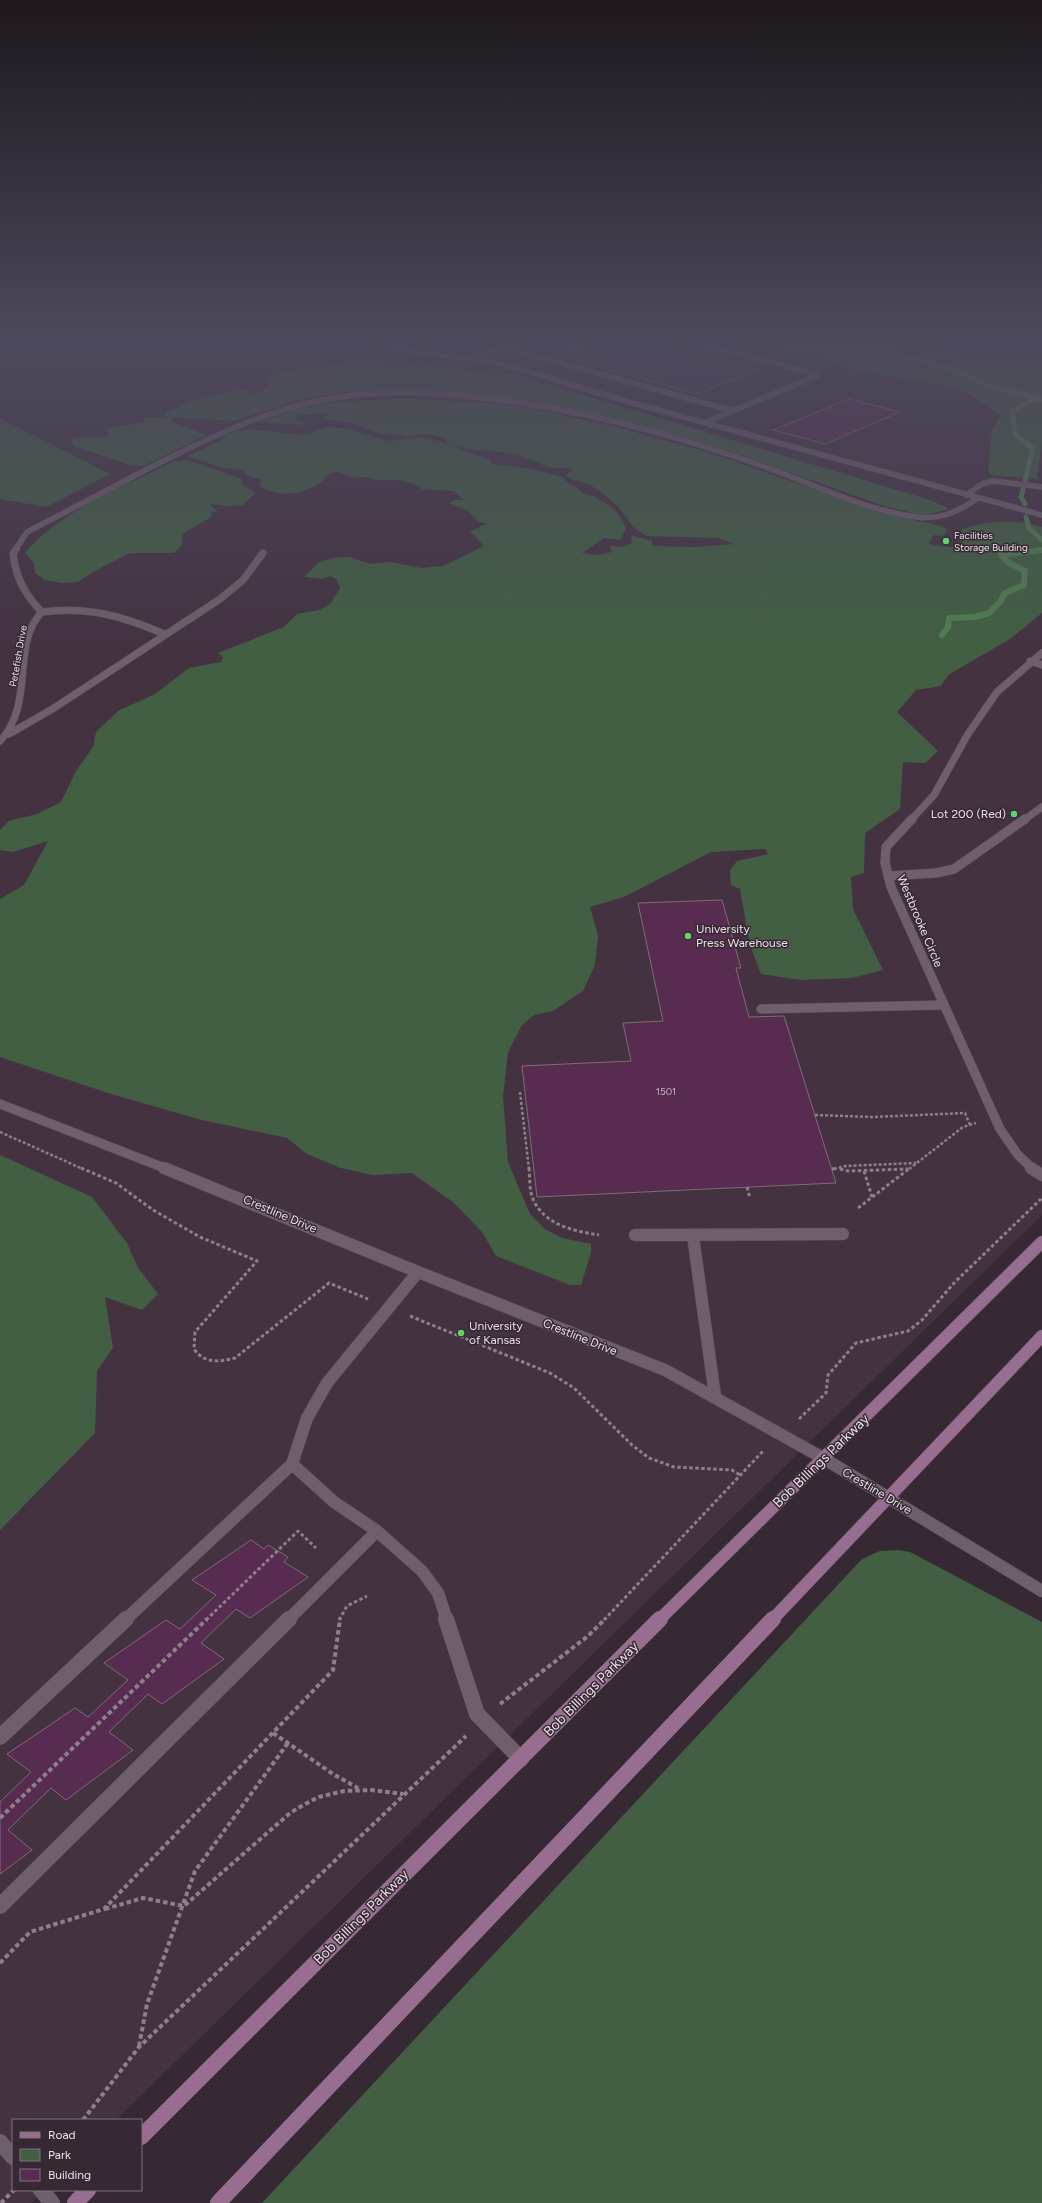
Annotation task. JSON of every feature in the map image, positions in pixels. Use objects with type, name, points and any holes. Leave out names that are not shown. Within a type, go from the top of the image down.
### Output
[{"type":"main road","name":"Bob Billings Parkway","points":[[142,2136],[1042,1242]]},
{"type":"main road","points":[[218,2203],[887,1497],[1042,1336]]},
{"type":"main road","points":[[75,2203],[87,2191]]},
{"type":"street","points":[[164,634],[129,618],[88,610],[67,608],[42,612],[26,596],[15,572],[13,554],[27,532],[198,444]]},
{"type":"street","points":[[690,444],[725,453],[892,512],[918,518],[948,516],[978,498]]},
{"type":"street","points":[[780,444],[966,495],[1042,514]]},
{"type":"street","points":[[966,495],[982,484],[993,482],[1040,487]]},
{"type":"street","points":[[0,740],[87,686],[164,634],[220,599],[243,580],[263,553]]},
{"type":"street","name":"Petefish Drive","points":[[9,734],[21,696],[31,626],[42,612]]},
{"type":"street","name":"Westbrooke Circle","points":[[1042,653],[1030,661],[997,692],[968,734],[934,795],[886,847],[884,863],[888,876],[996,1121],[1011,1150],[1032,1169],[1042,1175]]},
{"type":"street","points":[[1030,661],[1042,665]]},
{"type":"street","points":[[888,876],[936,873],[954,869],[1042,807]]},
{"type":"street","points":[[761,1009],[944,1005]]},
{"type":"street","name":"Crestline Drive","points":[[0,1104],[217,1188],[418,1272],[665,1370],[715,1396],[823,1458],[1042,1592]]},
{"type":"street","points":[[635,1235],[693,1236],[843,1234]]},
{"type":"street","points":[[693,1236],[715,1396]]},
{"type":"street","points":[[0,1737],[292,1464],[307,1418],[326,1384],[418,1272]]},
{"type":"street","points":[[292,1464],[334,1502],[377,1531],[422,1571],[438,1593],[477,1714],[521,1759]]},
{"type":"street","points":[[0,1906],[377,1531]]},
{"type":"street","points":[[0,2142],[12,2156]]},
{"type":"street","points":[[42,2191],[52,2203]]},
{"type":"path","points":[[520,1092],[532,1198],[538,1209],[549,1220],[559,1226],[599,1235]]},
{"type":"path","points":[[815,1115],[873,1117],[965,1113],[970,1125]]},
{"type":"path","points":[[858,1208],[963,1127],[996,1121]]},
{"type":"path","points":[[0,1132],[116,1183],[153,1210],[200,1237],[257,1261],[195,1332],[192,1343],[196,1354],[207,1360],[221,1363],[235,1358],[329,1283],[550,1373],[574,1388],[632,1445],[649,1458],[674,1467],[732,1470],[740,1475]]},
{"type":"path","points":[[839,1169],[846,1166],[917,1163]]},
{"type":"path","points":[[832,1169],[864,1171],[908,1169]]},
{"type":"path","points":[[864,1171],[872,1196]]},
{"type":"path","points":[[747,1187],[750,1198]]},
{"type":"path","points":[[810,1408],[826,1392],[828,1375],[856,1343],[908,1331],[922,1320],[954,1283],[1042,1198]]},
{"type":"path","points":[[505,1699],[588,1636],[640,1583],[756,1457]]},
{"type":"path","points":[[0,1818],[298,1531],[316,1548]]},
{"type":"path","points":[[104,1909],[333,1670],[340,1617],[345,1608],[367,1596]]},
{"type":"path","points":[[273,1733],[333,1774],[359,1789]]},
{"type":"path","points":[[139,2047],[147,2004],[184,1906],[195,1871],[288,1743]]},
{"type":"path","points":[[84,2119],[139,2047],[455,1746]]},
{"type":"path","points":[[184,1906],[290,1813],[308,1802],[333,1792],[359,1789],[403,1794]]},
{"type":"path","points":[[0,1963],[30,1932],[104,1909],[143,1898],[184,1906]]},
{"type":"path","points":[[1,2203],[13,2191]]},
{"type":"shaded area","name":"University of Kansas","points":[[0,444],[1042,444],[1042,1215],[117,2119],[12,2119],[12,2191],[44,2191],[31,2203],[0,2203]]},
{"type":"green space","points":[[0,444],[51,444],[110,474],[46,507],[0,499]]},
{"type":"green space","points":[[73,444],[188,444],[144,466],[130,465],[73,446]]},
{"type":"green space","points":[[214,444],[447,444],[490,460],[492,464],[528,468],[563,477],[567,482],[578,488],[582,493],[593,496],[611,506],[620,516],[626,528],[620,540],[604,538],[582,553],[597,555],[612,552],[610,546],[623,547],[632,543],[631,535],[652,541],[652,546],[696,547],[734,544],[718,538],[646,536],[633,527],[618,506],[602,493],[589,484],[571,479],[566,475],[573,470],[564,467],[556,469],[519,456],[493,451],[466,449],[449,444],[678,444],[708,452],[879,512],[941,526],[947,530],[944,536],[934,535],[929,544],[957,548],[962,542],[959,537],[962,529],[992,522],[1032,524],[1042,527],[1042,613],[1010,639],[948,675],[941,686],[916,690],[897,712],[938,751],[925,763],[903,762],[900,809],[865,833],[864,873],[851,877],[853,909],[883,970],[852,978],[801,980],[761,974],[750,945],[740,889],[731,885],[730,870],[737,861],[768,854],[765,849],[711,852],[624,897],[590,907],[598,936],[595,965],[583,991],[553,1011],[534,1015],[522,1025],[508,1052],[503,1097],[508,1162],[530,1214],[545,1229],[562,1238],[591,1244],[591,1253],[581,1285],[570,1285],[496,1256],[482,1232],[454,1203],[412,1173],[372,1175],[341,1168],[307,1154],[287,1138],[198,1119],[111,1094],[0,1057],[0,899],[24,885],[48,841],[13,852],[0,850],[0,830],[9,821],[37,814],[61,802],[76,771],[93,747],[96,732],[118,711],[155,694],[189,668],[221,662],[223,657],[218,653],[284,627],[297,614],[319,610],[330,604],[340,588],[337,580],[331,576],[322,579],[304,577],[318,563],[332,558],[349,557],[370,564],[391,562],[422,568],[443,566],[484,546],[470,531],[487,524],[477,521],[469,511],[449,503],[454,500],[464,500],[454,491],[422,489],[412,483],[399,480],[376,480],[367,477],[355,478],[338,472],[330,473],[315,486],[306,490],[288,494],[278,493],[259,486],[262,480],[246,475],[244,471],[224,468],[187,456]]},
{"type":"green space","points":[[705,444],[745,444],[933,501],[949,509],[927,515],[884,506],[733,452]]},
{"type":"green space","points":[[991,444],[1042,444],[1037,479],[991,475],[988,471]]},
{"type":"green space","points":[[174,461],[190,461],[242,479],[241,483],[255,493],[243,505],[227,506],[209,504],[217,511],[210,513],[213,516],[182,534],[182,546],[174,553],[130,553],[93,572],[78,582],[62,583],[45,580],[35,573],[34,563],[25,553],[57,524],[95,500]]},
{"type":"green space","points":[[0,1155],[92,1197],[127,1243],[138,1268],[158,1294],[142,1310],[105,1297],[113,1348],[97,1371],[95,1433],[0,1530]]},
{"type":"green space","points":[[899,1550],[910,1552],[1042,1622],[1042,2203],[262,2203],[862,1559],[880,1551]]},
{"type":"building","points":[[722,900],[741,968],[736,968],[749,1017],[784,1016],[836,1183],[537,1197],[522,1066],[631,1061],[623,1023],[663,1021],[638,903]]},
{"type":"building","points":[[251,1540],[264,1549],[268,1545],[288,1557],[284,1562],[308,1577],[250,1618],[236,1609],[201,1643],[224,1659],[162,1704],[148,1694],[109,1732],[133,1750],[66,1800],[51,1788],[8,1830],[32,1850],[0,1874],[0,1802],[31,1772],[7,1754],[75,1708],[88,1717],[128,1680],[104,1663],[166,1620],[180,1629],[216,1595],[192,1580]]},
{"type":"waterway","points":[[1025,504],[1021,497],[1033,448],[1027,444]]},
{"type":"waterway","points":[[1026,517],[1029,528],[1042,540]]},
{"type":"waterway","points":[[942,635],[948,627],[949,618],[975,617],[989,613],[1000,602],[1005,593],[1024,585],[1025,571],[1009,563],[1001,555],[1042,550],[1039,550]]},
{"type":"place","name":"Facilities Storage Building","points":[[946,541]]},
{"type":"place","name":"Lot 200 (Red)","points":[[1014,814]]},
{"type":"place","name":"University Press Warehouse","points":[[688,936]]},
{"type":"place","name":"University of Kansas","points":[[461,1333]]}]
